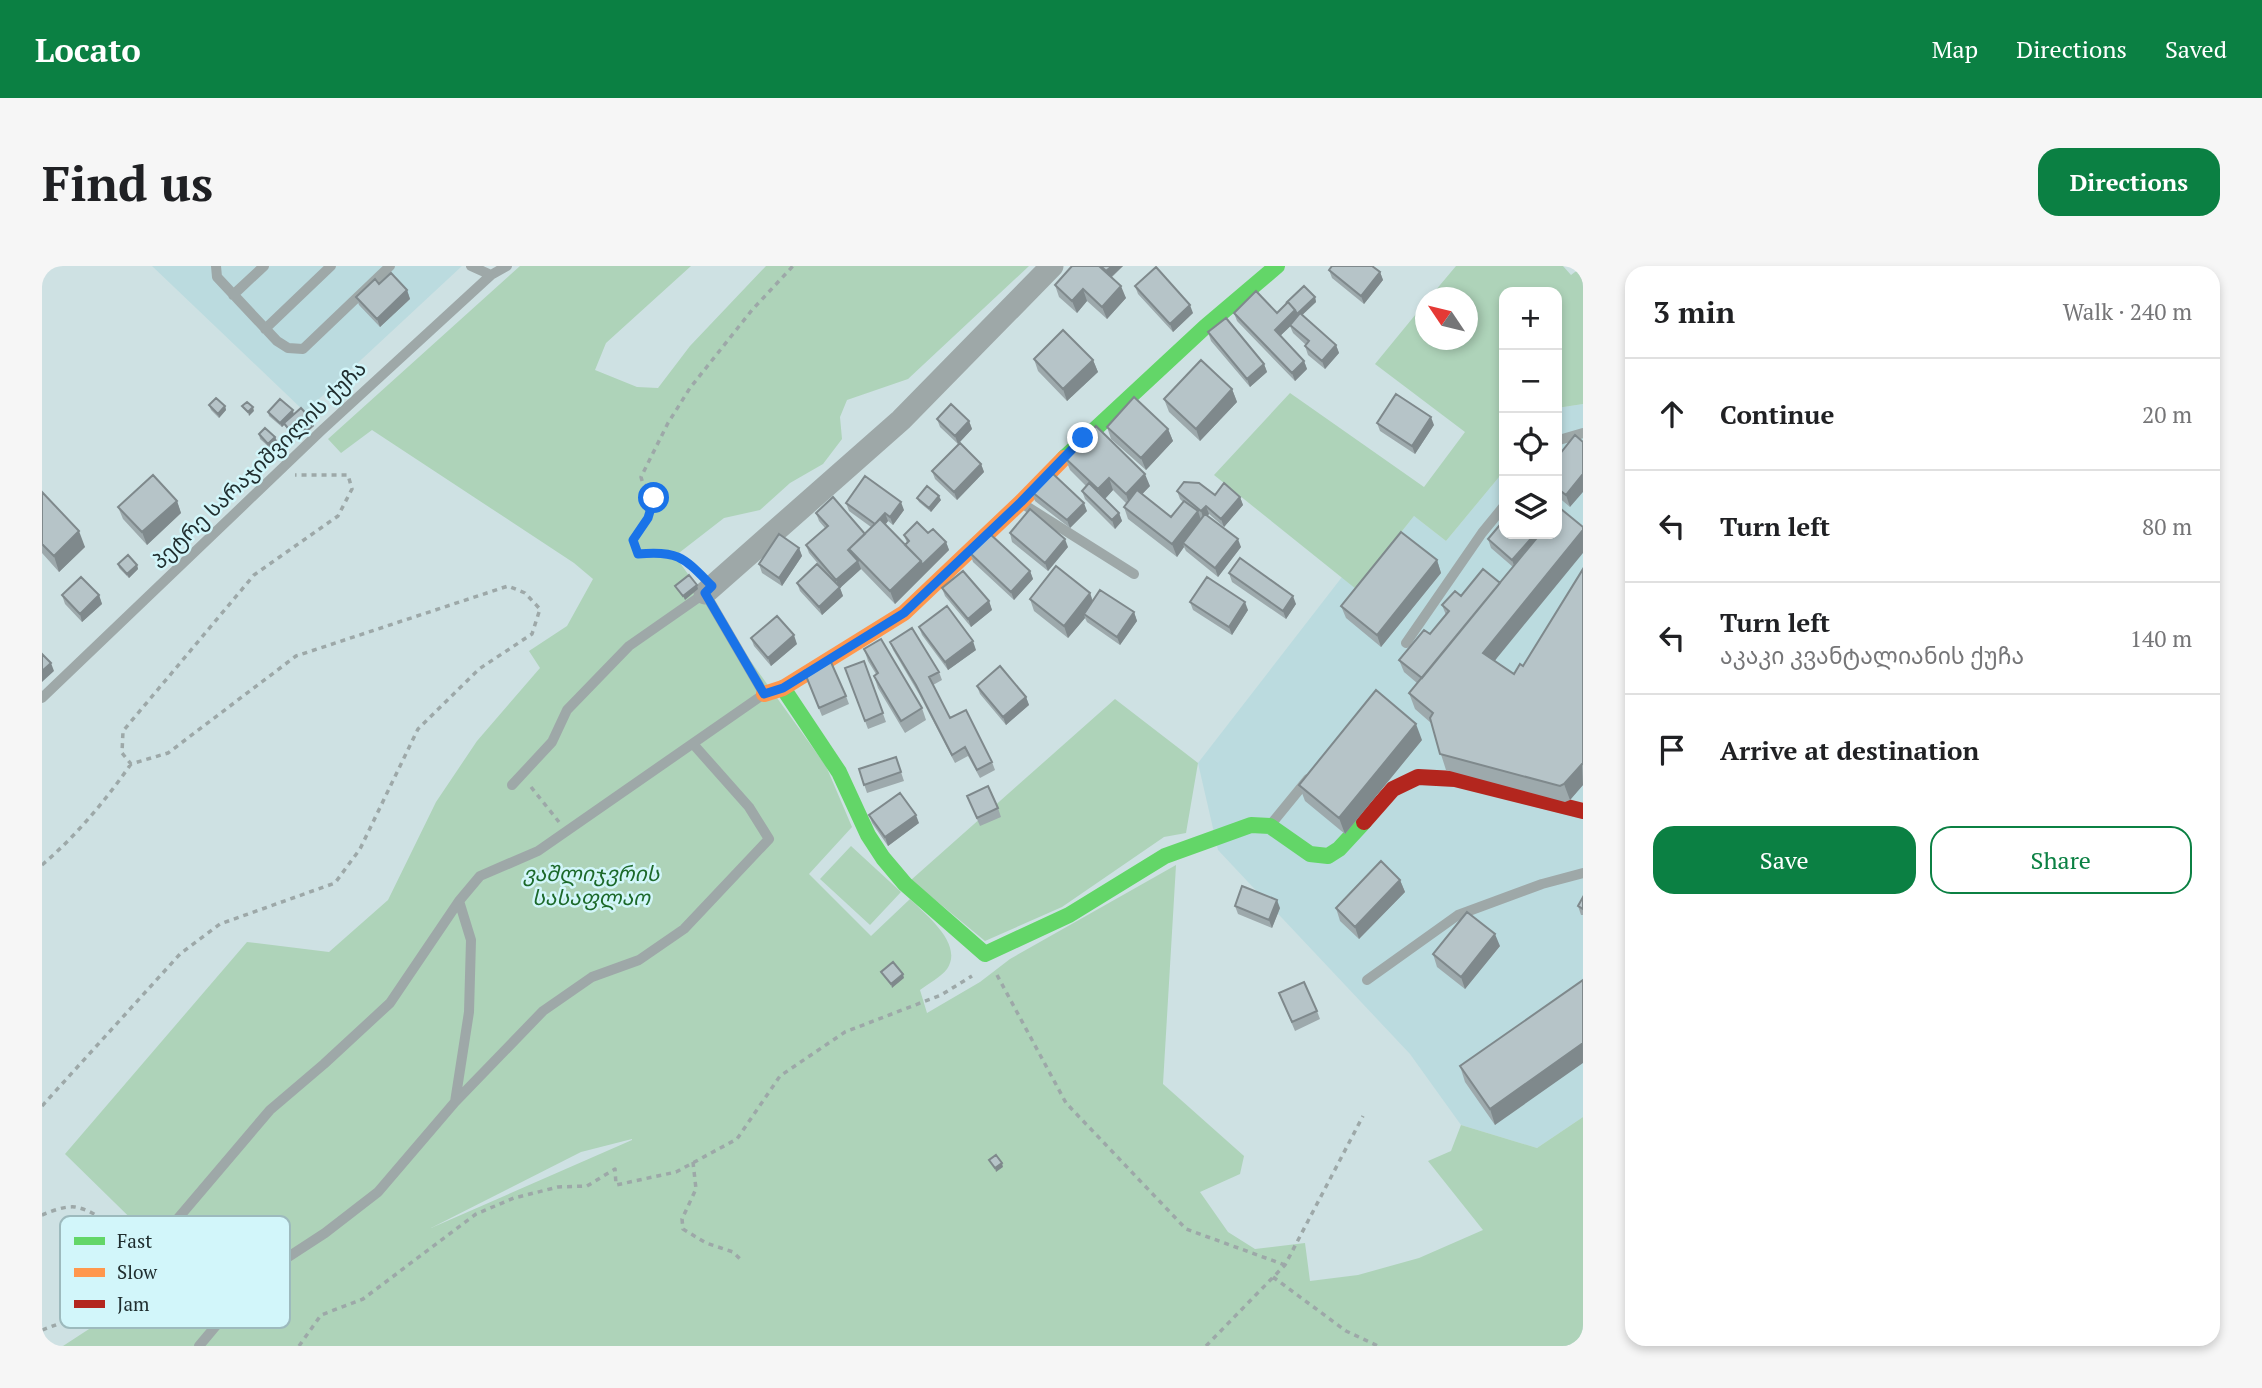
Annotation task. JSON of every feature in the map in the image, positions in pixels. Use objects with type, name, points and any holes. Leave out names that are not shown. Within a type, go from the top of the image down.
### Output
[{"type":"street","points":[[709,590],[901,420],[1052,266]]},
{"type":"street","points":[[764,694],[783,688],[904,613],[1021,502],[1083,438],[1205,327],[1277,266]]},
{"type":"street","points":[[783,688],[839,772],[868,835],[883,858],[905,884],[985,954],[1069,915],[1166,856],[1251,825],[1270,826],[1310,853],[1328,856],[1339,849],[1393,789],[1418,777],[1455,779],[1583,811]]},
{"type":"lane","points":[[216,266],[217,277],[277,341],[288,348],[303,349],[390,266]]},
{"type":"lane","points":[[233,295],[264,266]]},
{"type":"lane","points":[[265,329],[331,266]]},
{"type":"lane","points":[[471,266],[491,275]]},
{"type":"lane","name":"პეტრე სარაჯიშვილის ქუჩა","points":[[42,698],[321,431],[491,275],[507,266]]},
{"type":"lane","points":[[1562,439],[1583,433]]},
{"type":"lane","points":[[1021,502],[1134,574]]},
{"type":"lane","points":[[1406,643],[1499,512]]},
{"type":"lane","points":[[180,1216],[270,1110],[390,1003],[459,901],[480,876],[538,851],[764,694],[709,590],[629,646],[567,710],[552,742],[516,781]]},
{"type":"lane","points":[[290,1256],[378,1192],[455,1102],[543,1011],[592,977],[639,960],[684,929],[769,838],[749,807],[694,745]]},
{"type":"lane","points":[[1270,826],[1312,773]]},
{"type":"lane","points":[[1367,980],[1458,915],[1542,884],[1583,873]]},
{"type":"lane","points":[[455,1102],[469,1012],[471,940],[459,901]]},
{"type":"lane","points":[[199,1346],[214,1328]]},
{"type":"path","points":[[709,590],[691,565],[670,553],[638,554],[633,540],[648,518],[654,498],[653,491],[643,484],[641,477],[668,423],[690,387],[752,310],[793,266]]},
{"type":"path","points":[[131,764],[122,753],[123,731],[254,575],[338,516],[352,489],[348,474],[275,475]]},
{"type":"path","points":[[42,865],[68,842],[106,799],[131,764],[168,753],[296,656],[508,586],[525,593],[540,609],[533,634],[478,669],[418,729],[360,849],[335,883],[220,924],[180,954],[42,1106]]},
{"type":"path","points":[[516,781],[567,831]]},
{"type":"path","points":[[299,1346],[321,1315],[363,1300],[476,1214],[514,1198],[558,1187],[587,1186],[615,1169],[616,1185],[676,1172],[737,1139],[780,1076],[845,1032],[941,995],[973,975],[985,954]]},
{"type":"path","points":[[985,954],[1066,1103],[1186,1229],[1285,1265]]},
{"type":"path","points":[[1206,1346],[1285,1265],[1363,1116]]},
{"type":"path","points":[[693,1162],[696,1189],[682,1219],[683,1228],[706,1243],[733,1252],[741,1260]]},
{"type":"path","points":[[42,1215],[58,1209],[76,1207],[96,1216]]},
{"type":"path","points":[[1273,1277],[1346,1331],[1378,1346]]},
{"type":"path","points":[[42,1330],[60,1323]]},
{"type":"shaded area","points":[[152,266],[462,266],[305,412]]},
{"type":"shaded area","points":[[1583,404],[1583,1117],[1537,1148],[1461,1125],[1410,1054],[1218,850],[1198,763],[1342,577],[1357,588],[1414,516],[1446,541],[1499,477],[1499,539],[1562,539],[1562,407]]},
{"type":"green space","name":"ვაშლიჯვრის სასაფლაო","points":[[520,266],[691,266],[606,343],[595,370],[637,387],[658,388],[690,346],[766,266],[1029,266],[908,379],[847,400],[840,417],[842,439],[823,464],[790,483],[760,510],[724,518],[675,556],[826,766],[852,827],[809,874],[871,936],[910,899],[941,931],[951,950],[951,959],[947,969],[938,978],[920,990],[927,1013],[980,982],[1010,959],[1176,865],[1163,1084],[1244,1156],[1240,1174],[1200,1192],[1228,1232],[1255,1249],[1305,1243],[1310,1281],[1358,1275],[1419,1258],[1483,1230],[1428,1161],[1451,1151],[1461,1125],[1537,1148],[1583,1117],[1583,1346],[63,1346],[91,1328],[290,1328],[290,1216],[128,1216],[65,1154],[247,942],[329,952],[388,900],[436,802],[477,741],[540,668],[529,651],[567,626],[593,579],[574,563],[372,430],[341,453],[328,439]],"holes":[[[632,1139],[632,1140],[431,1228],[581,1152]]]},
{"type":"green space","points":[[1456,266],[1563,266],[1571,275],[1583,266],[1583,404],[1562,407],[1562,287],[1499,287],[1499,477],[1446,541],[1414,516],[1356,589],[1214,475],[1290,393],[1424,487],[1465,432],[1375,364],[1415,315],[1415,350],[1478,350],[1478,287],[1438,287]]},
{"type":"green space","points":[[1115,699],[1198,763],[1186,833],[1164,837],[1062,907],[985,941],[911,880]]},
{"type":"green space","points":[[851,846],[901,892],[870,925],[820,879]]},
{"type":"building","points":[[1072,266],[1099,266],[1121,286],[1102,307],[1083,289],[1072,301],[1055,285]]},
{"type":"building","points":[[1332,266],[1372,266],[1380,272],[1361,296],[1329,270]]},
{"type":"building","points":[[1156,267],[1190,305],[1170,324],[1135,286]]},
{"type":"building","points":[[391,273],[407,290],[377,319],[356,297],[375,279],[379,284]]},
{"type":"building","points":[[1304,286],[1315,297],[1297,314],[1288,302],[1286,303]]},
{"type":"building","points":[[1256,291],[1277,313],[1288,302],[1295,310],[1275,330],[1304,361],[1292,373],[1234,313]]},
{"type":"building","points":[[1300,313],[1336,345],[1322,361],[1305,346],[1309,341],[1290,325]]},
{"type":"building","points":[[1226,318],[1264,364],[1247,379],[1208,332]]},
{"type":"building","points":[[1063,330],[1093,360],[1063,389],[1034,359]]},
{"type":"building","points":[[1201,360],[1232,389],[1196,429],[1164,399]]},
{"type":"building","points":[[1396,394],[1431,417],[1412,446],[1377,423]]},
{"type":"building","points":[[1134,397],[1168,429],[1141,458],[1107,427]]},
{"type":"building","points":[[216,398],[225,406],[218,414],[209,405]]},
{"type":"building","points":[[280,399],[293,410],[280,423],[268,412]]},
{"type":"building","points":[[247,402],[253,407],[248,412],[242,406]]},
{"type":"building","points":[[951,404],[969,421],[955,436],[937,419]]},
{"type":"building","points":[[301,408],[313,421],[295,437],[284,423]]},
{"type":"building","points":[[1096,426],[1145,474],[1126,494],[1109,478],[1098,489],[1065,458]]},
{"type":"building","points":[[265,428],[275,437],[268,444],[259,434]]},
{"type":"building","points":[[1575,435],[1583,442],[1583,474],[1566,495],[1562,492],[1562,451]]},
{"type":"building","points":[[960,443],[981,464],[954,492],[932,471]]},
{"type":"building","points":[[1051,472],[1084,503],[1067,520],[1032,492]]},
{"type":"building","points":[[153,475],[177,501],[142,532],[118,507]]},
{"type":"building","points":[[865,476],[901,502],[890,517],[885,513],[875,524],[846,503]]},
{"type":"building","points":[[1184,482],[1199,483],[1215,495],[1224,483],[1240,497],[1221,519],[1206,506],[1201,511],[1177,491]]},
{"type":"building","points":[[1089,483],[1119,513],[1112,520],[1082,491]]},
{"type":"building","points":[[927,486],[939,496],[929,508],[917,498]]},
{"type":"building","points":[[1137,490],[1171,517],[1184,501],[1198,511],[1172,544],[1124,507]]},
{"type":"building","points":[[42,492],[79,531],[54,556],[42,544]]},
{"type":"building","points":[[833,497],[865,534],[848,550],[858,561],[836,580],[806,545],[828,526],[816,513]]},
{"type":"building","points":[[1030,509],[1065,539],[1045,563],[1010,533]]},
{"type":"building","points":[[1562,510],[1583,527],[1483,653],[1514,674],[1520,664],[1523,666],[1583,569],[1583,764],[1564,784],[1560,786],[1440,754],[1430,718],[1433,713],[1409,693],[1536,539],[1562,539]]},
{"type":"building","points":[[1205,514],[1238,539],[1215,568],[1183,543]]},
{"type":"building","points":[[880,519],[921,561],[890,591],[849,549]]},
{"type":"building","points":[[917,522],[928,533],[933,529],[946,542],[922,565],[905,545],[909,541],[904,535]]},
{"type":"building","points":[[1499,526],[1499,539],[1531,539],[1512,560],[1488,539]]},
{"type":"building","points":[[1401,532],[1437,560],[1377,635],[1341,606]]},
{"type":"building","points":[[989,533],[1030,571],[1011,592],[970,553]]},
{"type":"building","points":[[779,534],[799,548],[779,578],[759,564]]},
{"type":"building","points":[[128,555],[137,565],[127,574],[118,564]]},
{"type":"building","points":[[1240,558],[1293,596],[1283,611],[1229,573]]},
{"type":"building","points":[[817,564],[840,587],[819,607],[797,583]]},
{"type":"building","points":[[1056,566],[1090,593],[1064,626],[1030,599]]},
{"type":"building","points":[[1483,569],[1500,583],[1422,678],[1399,660],[1424,630],[1430,634],[1449,611],[1442,605],[1455,591],[1461,596]]},
{"type":"building","points":[[963,571],[989,601],[968,619],[942,588]]},
{"type":"building","points":[[689,575],[697,585],[683,596],[675,586]]},
{"type":"building","points":[[81,577],[99,595],[80,614],[62,595]]},
{"type":"building","points":[[1207,577],[1245,602],[1229,627],[1190,602]]},
{"type":"building","points":[[1100,590],[1134,612],[1117,637],[1084,614]]},
{"type":"building","points":[[947,606],[973,641],[945,662],[919,627]]},
{"type":"building","points":[[777,616],[794,635],[768,658],[751,638]]},
{"type":"building","points":[[912,628],[939,672],[929,677],[950,718],[966,710],[992,762],[977,770],[965,747],[952,755],[916,685],[890,642]]},
{"type":"building","points":[[881,639],[922,708],[901,721],[874,676],[878,673],[864,649]]},
{"type":"building","points":[[42,654],[51,663],[42,671]]},
{"type":"building","points":[[830,660],[846,696],[819,708],[804,671]]},
{"type":"building","points":[[864,661],[883,713],[865,721],[845,668]]},
{"type":"building","points":[[1000,666],[1026,697],[1003,717],[977,686]]},
{"type":"building","points":[[1376,690],[1416,724],[1339,818],[1299,785]]},
{"type":"building","points":[[896,757],[901,772],[864,785],[859,769]]},
{"type":"building","points":[[988,786],[998,808],[977,818],[967,796]]},
{"type":"building","points":[[900,793],[916,815],[885,837],[869,815]]},
{"type":"building","points":[[1381,861],[1400,880],[1355,927],[1336,908]]},
{"type":"building","points":[[1242,886],[1277,900],[1269,920],[1235,906]]},
{"type":"building","points":[[1467,912],[1495,934],[1461,977],[1433,954]]},
{"type":"building","points":[[893,962],[903,974],[891,984],[881,972]]},
{"type":"building","points":[[1583,980],[1583,1043],[1490,1109],[1460,1066]]},
{"type":"building","points":[[1304,982],[1317,1011],[1292,1022],[1279,993]]},
{"type":"building","points":[[996,1155],[1002,1163],[995,1168],[989,1160]]},
{"type":"traffic: fast","points":[[1064,458],[1205,327],[1277,266]]},
{"type":"traffic: fast","points":[[783,688],[839,772],[868,835],[883,858],[905,884],[985,954],[1069,915],[1165,856],[1251,825],[1270,826],[1310,854],[1328,856],[1339,849],[1364,822]]},
{"type":"traffic: slow","points":[[764,694],[783,688],[904,613],[1064,458]]},
{"type":"traffic: jam","points":[[1364,822],[1393,789],[1418,777],[1455,779],[1583,811]]},
{"type":"route","points":[[654,498],[648,518],[633,540],[638,554],[670,553],[691,565],[712,586],[705,593],[764,694],[783,688],[904,613],[1021,502],[1083,438]]}]
